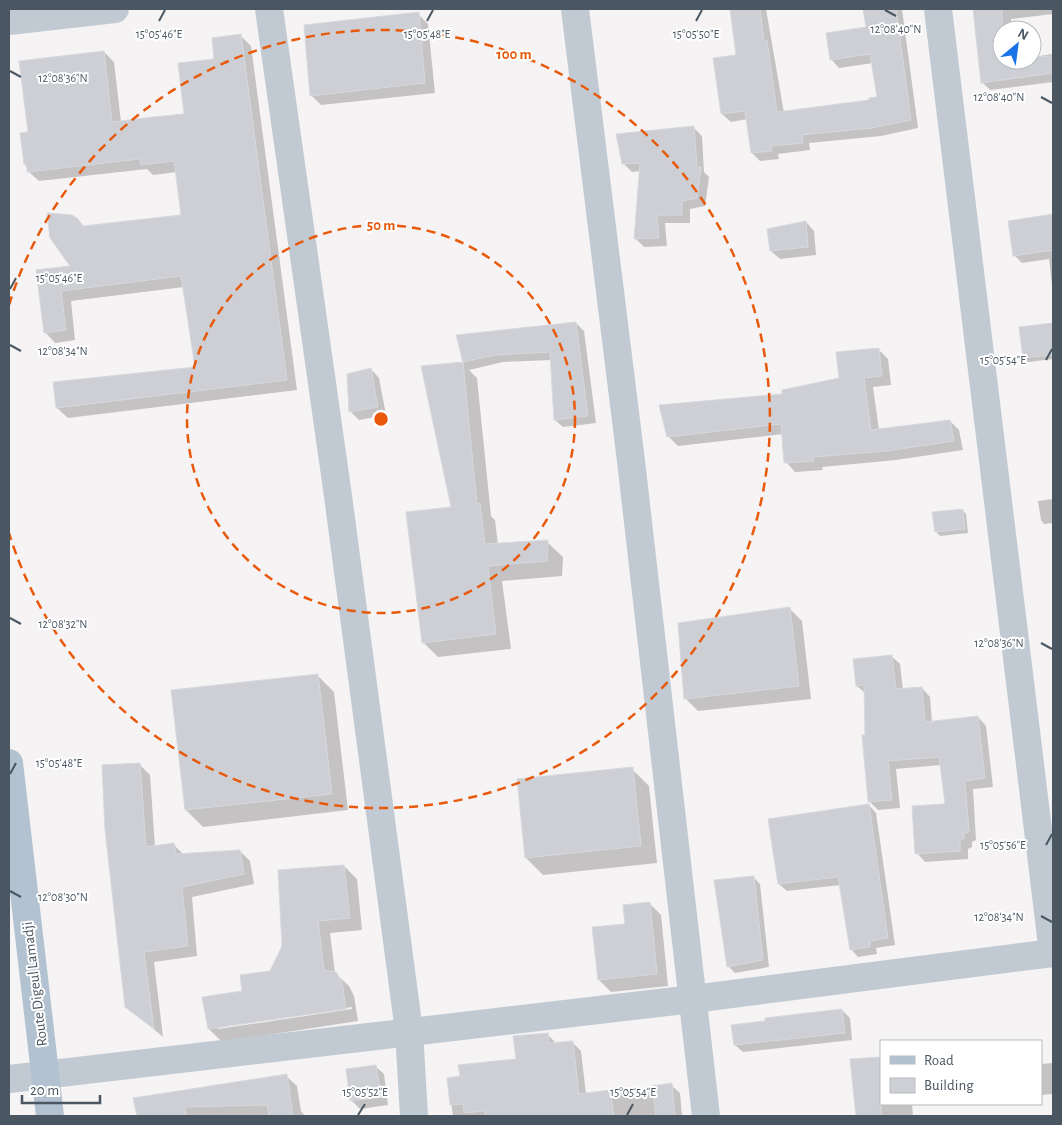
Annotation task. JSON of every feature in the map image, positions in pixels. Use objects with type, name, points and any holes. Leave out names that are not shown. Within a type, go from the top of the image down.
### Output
[{"type":"main road","name":"Route Digeul Lamadji","points":[[9,763],[50,1116]]},
{"type":"street","points":[[9,21],[115,9]]},
{"type":"street","points":[[269,9],[338,496],[409,1030],[414,1116]]},
{"type":"street","points":[[575,9],[631,462],[706,1116]]},
{"type":"street","points":[[9,1079],[409,1030],[693,998],[1053,953],[938,9]]},
{"type":"building","points":[[730,9],[760,9],[764,41],[767,40],[777,112],[869,100],[869,98],[877,97],[870,54],[830,60],[826,33],[866,27],[863,9],[896,9],[911,120],[872,128],[802,135],[803,143],[771,146],[772,151],[751,153],[745,111],[721,114],[713,58],[736,55]]},
{"type":"building","points":[[973,9],[1002,9],[1002,20],[992,20],[992,70],[1042,70],[1042,57],[1053,56],[1053,73],[981,83]]},
{"type":"building","points":[[419,12],[425,83],[310,96],[304,25]]},
{"type":"building","points":[[241,34],[287,380],[56,408],[53,382],[195,367],[181,276],[61,291],[66,330],[44,333],[36,270],[70,266],[50,238],[47,213],[72,215],[83,226],[181,215],[174,161],[141,165],[140,159],[27,172],[27,164],[24,164],[20,133],[28,132],[19,61],[104,51],[112,122],[184,114],[178,63],[214,59],[212,38]]},
{"type":"building","points":[[694,126],[697,167],[701,167],[697,198],[682,201],[682,215],[657,215],[659,238],[634,239],[640,163],[622,164],[616,134]]},
{"type":"building","points":[[1053,214],[1053,250],[1013,256],[1008,221]]},
{"type":"building","points":[[806,221],[808,247],[770,251],[767,229]]},
{"type":"building","points":[[576,322],[588,416],[554,420],[550,352],[495,355],[463,362],[456,335]]},
{"type":"building","points":[[1053,323],[1053,355],[1023,358],[1019,327]]},
{"type":"building","points":[[879,348],[882,376],[864,378],[871,430],[950,420],[954,441],[886,451],[813,457],[814,461],[784,463],[781,424],[667,437],[659,405],[782,394],[782,390],[839,378],[836,352]]},
{"type":"building","points":[[463,362],[477,504],[480,503],[485,544],[548,540],[547,561],[488,566],[496,634],[422,643],[406,512],[451,507],[421,366]]},
{"type":"building","points":[[371,368],[378,407],[349,412],[347,374]]},
{"type":"building","points":[[963,509],[965,529],[935,532],[932,512]]},
{"type":"building","points":[[790,607],[799,686],[684,699],[678,623]]},
{"type":"building","points":[[892,655],[896,689],[922,687],[925,722],[978,716],[985,778],[965,781],[969,832],[964,833],[964,838],[960,841],[960,851],[915,854],[912,806],[945,804],[939,757],[888,761],[892,800],[868,802],[862,735],[865,735],[864,685],[856,686],[853,659]]},
{"type":"building","points":[[318,674],[332,794],[185,810],[171,690]]},
{"type":"building","points":[[140,763],[146,847],[174,843],[176,854],[240,850],[244,874],[182,887],[188,946],[144,952],[154,1029],[125,1007],[105,830],[102,765]]},
{"type":"building","points":[[633,767],[641,846],[525,858],[517,779]]},
{"type":"building","points":[[869,804],[888,938],[870,941],[870,947],[850,950],[838,877],[778,884],[768,819]]},
{"type":"building","points":[[344,865],[350,918],[318,921],[324,970],[336,972],[342,982],[346,1009],[208,1029],[202,997],[242,991],[240,975],[270,971],[282,946],[278,870]]},
{"type":"building","points":[[754,876],[763,960],[727,967],[714,880]]},
{"type":"building","points":[[650,902],[657,974],[598,980],[592,927],[625,924],[623,905]]},
{"type":"building","points":[[842,1009],[845,1033],[734,1045],[731,1025],[765,1021],[765,1018]]},
{"type":"building","points":[[548,1033],[549,1043],[573,1041],[579,1094],[610,1090],[614,1116],[485,1116],[485,1111],[464,1113],[463,1104],[450,1105],[447,1078],[460,1076],[458,1065],[516,1059],[513,1036]]},
{"type":"building","points":[[880,1057],[881,1116],[856,1116],[850,1059]]},
{"type":"building","points":[[376,1065],[381,1097],[350,1101],[346,1069]]},
{"type":"building","points":[[287,1074],[293,1116],[269,1116],[267,1105],[185,1107],[186,1116],[137,1116],[133,1098]]},
{"type":"building","points":[[672,1083],[675,1116],[656,1116],[652,1086]]}]
